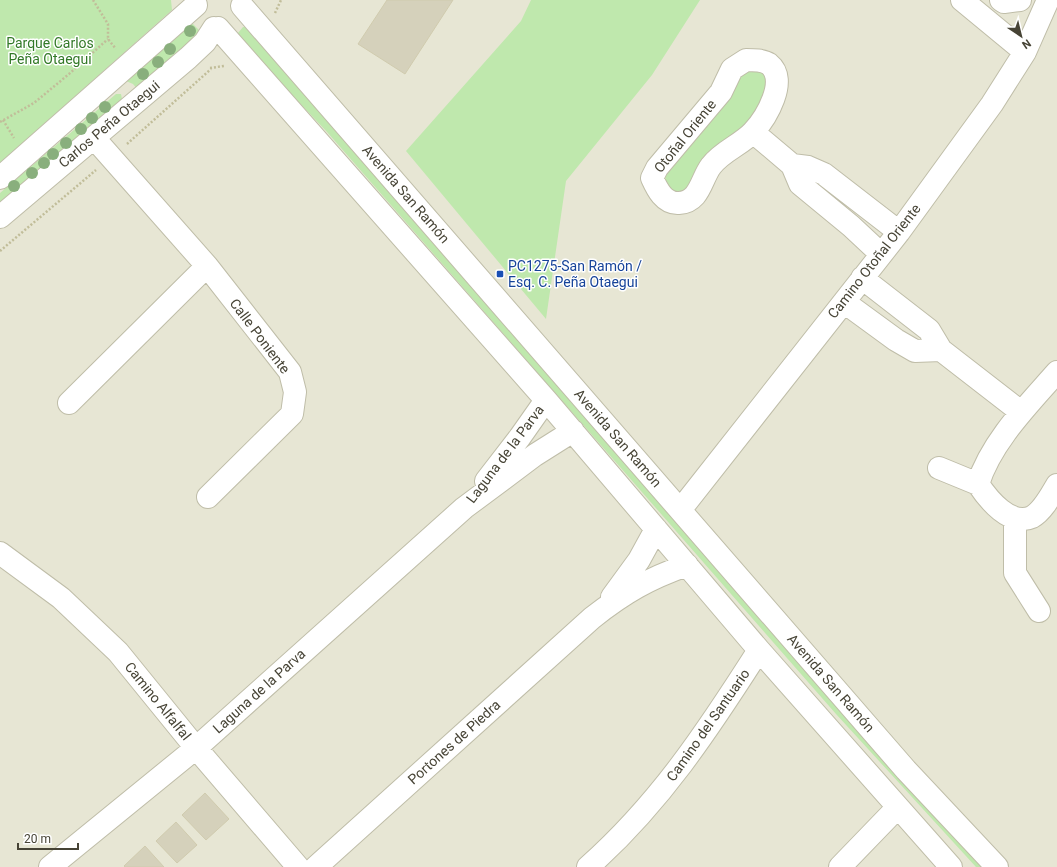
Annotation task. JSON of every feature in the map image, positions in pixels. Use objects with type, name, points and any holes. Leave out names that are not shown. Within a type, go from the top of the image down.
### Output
[{"type":"street","points":[[962,0],[1025,52]]},
{"type":"street","points":[[1001,0],[1004,2],[1020,0]]},
{"type":"street","name":"Camino Otoñal Oriente","points":[[681,510],[899,232],[992,104],[1025,52],[1048,0]]},
{"type":"street","points":[[195,2],[199,18],[206,24],[216,28],[546,400],[897,808],[951,867]]},
{"type":"street","name":"Carlos Peña Otaegui","points":[[0,178],[106,86],[195,2]]},
{"type":"street","points":[[216,28],[227,27],[235,22],[240,15],[243,2]]},
{"type":"street","name":"Avenida San Ramón","points":[[243,2],[906,770],[998,867]]},
{"type":"street","name":"Carlos Peña Otaegui","points":[[0,217],[188,58],[205,42],[216,28]]},
{"type":"street","name":"Otoñal Oriente","points":[[746,60],[758,60],[770,65],[776,74],[778,85],[772,104],[753,132],[733,146],[711,166],[700,188],[689,201],[678,203],[671,201],[663,197],[657,189],[652,178],[657,168],[721,92],[732,69],[746,60]]},
{"type":"street","points":[[106,86],[118,84],[127,88],[132,97],[130,107]]},
{"type":"street","points":[[753,132],[792,165],[800,184],[851,226],[881,254]]},
{"type":"street","name":"Calle Poniente","points":[[94,138],[208,266],[290,372],[296,392],[292,414],[208,497]]},
{"type":"street","points":[[792,165],[808,167],[824,174],[899,232]]},
{"type":"street","points":[[69,403],[208,266]]},
{"type":"street","points":[[862,278],[929,330],[941,350],[1021,412]]},
{"type":"street","points":[[844,302],[896,340],[915,351],[941,350]]},
{"type":"street","points":[[978,484],[984,465],[1021,412],[1057,372]]},
{"type":"street","name":"Laguna de la Parva","points":[[464,508],[516,443],[546,400]]},
{"type":"street","name":"Laguna de la Parva","points":[[50,867],[196,748],[464,508],[535,455],[573,431]]},
{"type":"street","points":[[939,468],[978,484],[987,498],[1004,513],[1015,518],[1032,517],[1045,504],[1057,485]]},
{"type":"street","points":[[1015,518],[1015,574],[1039,611]]},
{"type":"street","name":"Portones de Piedra","points":[[592,618],[618,590],[639,560],[656,529]]},
{"type":"street","name":"Camino Alfalfal","points":[[0,553],[61,598],[90,623],[118,652],[196,748],[298,867]]},
{"type":"street","name":"Portones de Piedra","points":[[316,867],[592,618],[622,595],[654,577],[687,564]]},
{"type":"street","name":"Camino del Santuario","points":[[588,867],[629,827],[679,770],[718,715],[760,650]]},
{"type":"street","points":[[840,867],[897,808]]},
{"type":"path","points":[[93,0],[108,24],[108,39],[116,49]]},
{"type":"path","points":[[14,138],[1,121],[34,102],[69,74],[108,39]]},
{"type":"shaded area","points":[[0,0],[1057,0],[1057,867],[0,867]]},
{"type":"green space","name":"Parque Carlos Peña Otaegui","points":[[0,0],[171,0],[172,10],[0,163]]},
{"type":"green space","points":[[531,0],[700,0],[652,75],[566,181],[546,319],[406,151],[521,21]]},
{"type":"green space","points":[[186,24],[193,24],[199,30],[198,36],[138,90],[133,84],[126,81]]},
{"type":"green space","points":[[243,27],[249,27],[982,867],[976,867],[836,714],[327,132],[240,40],[238,33]]},
{"type":"green space","points":[[748,65],[763,69],[771,80],[755,120],[683,195],[671,191],[665,181],[666,168],[738,75]]},
{"type":"green space","points":[[116,94],[121,94],[122,99],[119,104],[0,205],[0,193]]},
{"type":"building","points":[[387,0],[453,0],[405,74],[358,44]]},
{"type":"building","points":[[205,793],[229,819],[206,840],[182,815]]},
{"type":"building","points":[[176,822],[197,845],[177,863],[156,841]]},
{"type":"building","points":[[145,846],[164,867],[124,866]]},
{"type":"place","name":"PC1275-San Ramón / Esq. C. Peña Otaegui","points":[[500,274]]}]
